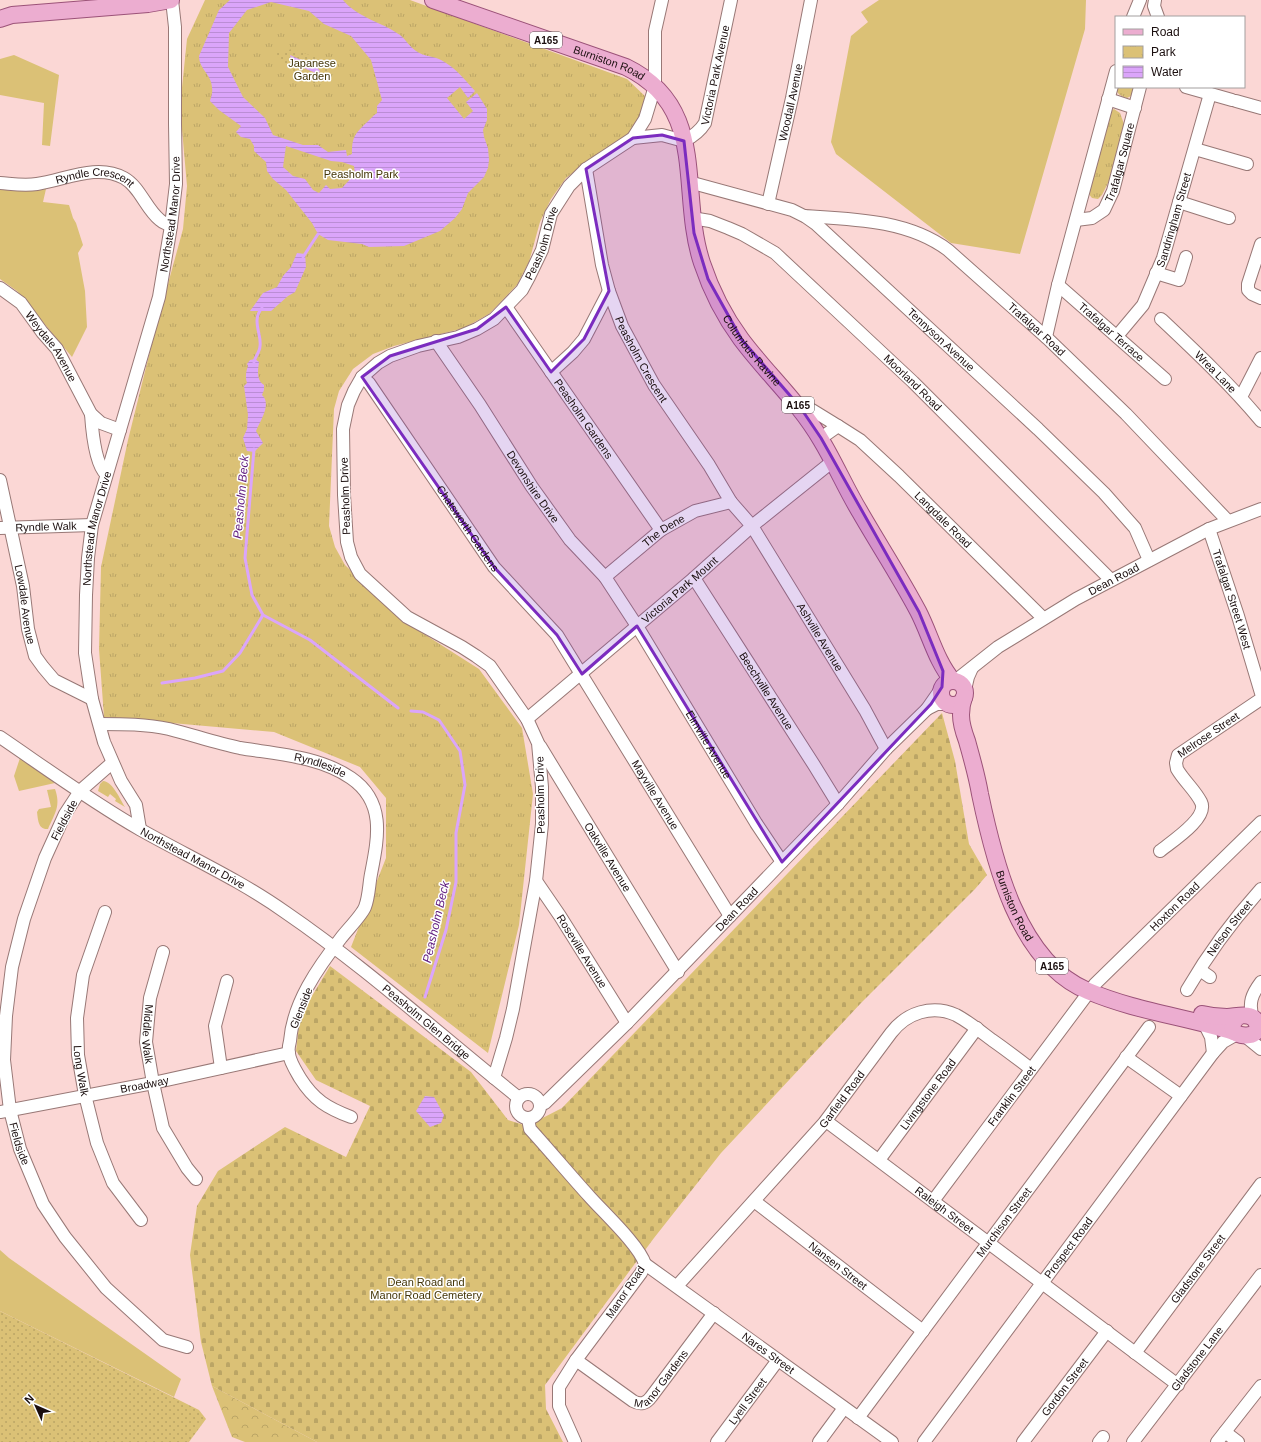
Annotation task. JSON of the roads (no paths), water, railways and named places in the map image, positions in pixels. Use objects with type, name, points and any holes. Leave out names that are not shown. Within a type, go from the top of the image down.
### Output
[{"type":"main road","points":[[0,19],[12,16],[148,4],[172,0]]},
{"type":"main road","name":"Burniston Road","points":[[433,0],[626,67],[636,72],[655,86],[674,111],[679,121],[684,141]]},
{"type":"main road","name":"Columbus Ravine","points":[[684,141],[688,159],[694,233],[701,261],[723,312],[742,340],[803,412],[820,438],[859,511],[919,612],[942,665],[954,688]]},
{"type":"main road","points":[[949,704],[957,704],[954,688]]},
{"type":"main road","name":"Burniston Road","points":[[954,688],[961,710],[961,722]]},
{"type":"main road","name":"Burniston Road","points":[[949,704],[956,712],[961,722],[979,787],[1017,897],[1043,944],[1064,965],[1092,988],[1158,1012],[1204,1023],[1249,1030]]},
{"type":"main road","name":"Burniston Road","points":[[1092,988],[1207,1016],[1249,1030]]},
{"type":"street","name":"Northstead Manor Drive","points":[[172,0],[175,27],[176,184],[171,226],[159,297],[92,525],[88,558],[85,653],[92,699],[104,742],[112,763],[136,805],[140,829],[256,892],[334,947]]},
{"type":"street","name":"Peasholm Drive","points":[[494,1078],[513,1009],[536,881],[542,824],[542,787],[538,743],[527,719],[490,666],[462,647],[407,617],[360,574],[353,560],[347,542],[345,529],[343,429],[348,405],[362,377],[378,363],[390,356],[418,346],[458,337],[477,329],[494,319],[522,290],[542,250],[548,225],[556,206],[569,186],[586,169],[633,138],[645,119],[655,86],[655,30],[662,0]]},
{"type":"street","name":"Victoria Park Avenue","points":[[684,141],[697,133],[705,123],[730,0]]},
{"type":"street","name":"Woodall Avenue","points":[[768,204],[792,98],[810,0]]},
{"type":"street","points":[[1134,16],[1140,0]]},
{"type":"street","points":[[1155,0],[1154,6],[1158,16]]},
{"type":"street","points":[[1046,337],[1058,285],[1115,74]]},
{"type":"street","name":"Trafalgar Square","points":[[1076,220],[1092,218],[1104,210],[1113,191],[1140,88]]},
{"type":"street","points":[[1189,88],[1234,101],[1260,106]]},
{"type":"street","name":"Sandringham Street","points":[[1117,336],[1142,305],[1163,258],[1210,94]]},
{"type":"street","name":"Trafalgar Square","points":[[1108,99],[1135,108]]},
{"type":"street","name":"Peasholm Drive","points":[[633,138],[662,135],[684,141]]},
{"type":"street","points":[[1195,149],[1247,164]]},
{"type":"street","name":"Peasholm Crescent","points":[[586,169],[602,265],[609,291],[629,341],[654,385],[709,465],[731,502],[752,526]]},
{"type":"street","name":"Ryndle Crescent","points":[[0,183],[18,185],[38,184],[75,174],[90,172],[111,173],[125,178],[160,220],[171,226]]},
{"type":"street","name":"Tennyson Avenue","points":[[689,182],[792,210],[806,217],[829,234],[1038,429],[1104,493],[1135,528],[1149,560]]},
{"type":"street","points":[[1178,202],[1229,218]]},
{"type":"street","name":"Trafalgar Road","points":[[803,216],[879,223],[918,232],[936,241],[1046,337],[1126,414],[1228,521]]},
{"type":"street","name":"Moorland Road","points":[[692,218],[710,221],[728,228],[742,234],[775,253],[913,382],[1111,580]]},
{"type":"street","points":[[1261,244],[1248,284],[1248,290],[1252,294],[1261,298]]},
{"type":"street","points":[[1156,274],[1179,280],[1186,257]]},
{"type":"street","name":"Trafalgar Terrace","points":[[1058,285],[1165,379]]},
{"type":"street","name":"Weydale Avenue","points":[[0,288],[20,303],[57,349],[91,414],[101,423],[120,430]]},
{"type":"street","points":[[551,372],[573,352],[584,339],[609,291]]},
{"type":"street","name":"Peasholm Gardens","points":[[506,307],[661,530]]},
{"type":"street","name":"Wrea Lane","points":[[1163,325],[1241,397],[1261,421]]},
{"type":"street","name":"Devonshire Drive","points":[[436,341],[480,405],[532,486],[570,540],[605,577],[638,626]]},
{"type":"street","points":[[1241,397],[1261,358]]},
{"type":"street","name":"Chatsworth Gardens","points":[[362,377],[369,383],[494,567],[557,635],[582,674]]},
{"type":"street","name":"Langdale Road","points":[[803,412],[812,410],[860,440],[899,476],[1043,618]]},
{"type":"street","name":"Weydale Avenue","points":[[91,414],[93,434],[98,455],[102,468],[106,474]]},
{"type":"street","points":[[820,438],[838,426]]},
{"type":"street","name":"Victoria Park Mount","points":[[527,719],[694,578],[752,526],[833,461]]},
{"type":"street","name":"Lowdale Avenue","points":[[0,480],[5,528],[23,586],[28,629],[35,656],[54,680],[92,699]]},
{"type":"street","name":"The Dene","points":[[605,577],[661,530],[695,511],[731,502]]},
{"type":"street","name":"Dean Road","points":[[540,1104],[545,1103],[678,972],[838,804],[886,749],[927,709],[954,688],[974,665],[998,647],[1043,618],[1111,580],[1209,529],[1261,508]]},
{"type":"street","name":"Ryndle Walk","points":[[5,528],[92,525]]},
{"type":"street","name":"Ashville Avenue","points":[[752,526],[865,710],[886,749]]},
{"type":"street","name":"Trafalgar Street West","points":[[1209,529],[1222,566],[1261,693]]},
{"type":"street","name":"Beechville Avenue","points":[[694,578],[838,804]]},
{"type":"street","name":"Elmville Avenue","points":[[638,626],[756,823],[782,862]]},
{"type":"street","name":"Mayville Avenue","points":[[582,674],[730,916]]},
{"type":"street","name":"Melrose Street","points":[[1160,851],[1189,828],[1202,812],[1202,803],[1177,769],[1176,763],[1178,755],[1261,699]]},
{"type":"street","name":"Dean Road","points":[[927,709],[937,704],[949,704]]},
{"type":"street","name":"Ryndleside","points":[[100,724],[140,724],[168,729],[239,748],[286,755],[331,768],[350,778],[364,789],[374,803],[377,817],[376,840],[365,907],[334,947]]},
{"type":"street","points":[[0,737],[140,829]]},
{"type":"street","name":"Oakville Avenue","points":[[538,743],[678,972]]},
{"type":"street","name":"Fieldside","points":[[112,763],[80,791],[65,814],[45,858],[24,919],[12,967],[6,1016],[4,1060],[5,1111],[43,1204],[65,1237],[106,1288],[128,1310],[163,1340],[187,1347]]},
{"type":"street","name":"Hoxton Road","points":[[1092,988],[1261,822]]},
{"type":"street","name":"Roseville Avenue","points":[[536,881],[560,916],[627,1023]]},
{"type":"street","name":"Nelson Street","points":[[1187,990],[1236,917],[1261,889]]},
{"type":"street","name":"Long Walk","points":[[105,912],[83,975],[77,1018],[78,1055],[85,1095],[97,1143],[113,1183],[141,1220]]},
{"type":"street","name":"Peasholm Glen Bridge","points":[[334,947],[519,1098]]},
{"type":"street","name":"Glenside","points":[[334,947],[305,992],[291,1028],[289,1053],[297,1073],[309,1091],[322,1103],[338,1112],[351,1116]]},
{"type":"street","name":"Middle Walk","points":[[163,952],[150,998],[146,1042],[163,1128],[187,1168],[196,1179]]},
{"type":"street","points":[[1200,970],[1210,977]]},
{"type":"street","points":[[221,1068],[215,1026],[227,981]]},
{"type":"street","points":[[1249,1030],[1251,998],[1261,982]]},
{"type":"street","name":"Franklin Street","points":[[933,1201],[1092,988]]},
{"type":"street","name":"Garfield Road","points":[[677,1286],[826,1121],[896,1027],[910,1016],[926,1011],[942,1011],[955,1015],[977,1028],[1031,1069]]},
{"type":"street","points":[[1204,1023],[1211,1036],[1213,1053]]},
{"type":"street","name":"Murchison Street","points":[[858,1418],[1149,1027]]},
{"type":"street","name":"Livingstone Road","points":[[879,1160],[977,1028]]},
{"type":"street","name":"Prospect Road","points":[[924,1442],[1213,1053],[1249,1030]]},
{"type":"street","name":"Broadway","points":[[5,1111],[153,1083],[289,1053]]},
{"type":"street","points":[[1126,1057],[1181,1096]]},
{"type":"street","points":[[519,1098],[523,1095],[533,1095],[537,1098],[540,1104],[538,1114],[534,1118],[528,1119]]},
{"type":"street","name":"Manor Road","points":[[519,1098],[516,1105],[520,1116],[528,1119],[530,1129],[627,1238],[644,1258],[645,1264],[576,1360],[559,1387],[559,1406],[575,1442]]},
{"type":"street","name":"Raleigh Street","points":[[826,1121],[1178,1384]]},
{"type":"street","name":"Gladstone Street","points":[[1135,1353],[1261,1184]]},
{"type":"street","name":"Nansen Street","points":[[754,1200],[923,1331]]},
{"type":"street","name":"Nares Street","points":[[645,1264],[892,1442]]},
{"type":"street","name":"Gladstone Lane","points":[[1133,1442],[1261,1275]]},
{"type":"street","name":"Manor Gardens","points":[[576,1360],[633,1401],[639,1404],[646,1402],[714,1313]]},
{"type":"street","name":"Gordon Street","points":[[1023,1442],[1107,1331]]},
{"type":"street","name":"Lyell Street","points":[[717,1442],[778,1360]]},
{"type":"street","points":[[1217,1442],[1261,1386]]},
{"type":"street","points":[[819,1442],[844,1408]]},
{"type":"street","points":[[1225,1432],[1238,1442]]},
{"type":"water","points":[[230,0],[343,0],[363,16],[400,35],[416,51],[441,60],[455,70],[475,91],[468,98],[460,87],[447,98],[464,119],[473,111],[466,102],[477,93],[487,109],[487,120],[483,130],[488,148],[489,160],[488,168],[484,177],[468,193],[462,209],[455,218],[440,231],[404,246],[369,247],[362,244],[328,240],[318,234],[312,223],[286,190],[273,179],[267,171],[266,162],[254,151],[254,146],[250,139],[241,137],[236,132],[241,126],[219,110],[210,101],[212,91],[211,83],[201,65],[199,56],[219,10]],"holes":[[[271,2],[309,11],[324,24],[351,36],[371,60],[382,100],[377,106],[377,113],[354,137],[352,154],[347,156],[346,150],[328,152],[318,145],[303,145],[273,135],[265,118],[243,97],[228,67],[229,33],[247,10]],[[286,146],[331,161],[342,162],[354,166],[355,174],[342,188],[330,189],[326,185],[319,193],[313,190],[305,179],[293,176],[283,167]]]},
{"type":"water","points":[[290,55],[317,67],[320,71],[318,74],[301,67],[291,59]]},
{"type":"water","points":[[297,253],[305,254],[306,267],[295,292],[288,296],[271,311],[250,311],[263,293],[277,287],[283,276],[291,267]]},
{"type":"water","points":[[255,359],[259,362],[258,375],[261,383],[264,385],[262,395],[265,399],[266,408],[256,431],[263,443],[254,452],[247,451],[243,438],[247,429],[248,415],[244,386],[247,383],[247,364],[250,360]]},
{"type":"water","points":[[425,1096],[434,1097],[444,1115],[441,1123],[430,1127],[416,1111]]},
{"type":"waterway","name":"Peasholm Beck","points":[[303,257],[318,234]]},
{"type":"waterway","name":"Peasholm Beck","points":[[254,362],[260,348],[257,317],[262,308]]},
{"type":"waterway","name":"Peasholm Beck","points":[[254,449],[245,558],[252,595],[263,615],[310,640],[398,708]]},
{"type":"waterway","points":[[162,683],[195,678],[223,671],[240,653],[263,615]]},
{"type":"waterway","name":"Peasholm Beck","points":[[411,711],[423,712],[439,720],[460,751],[465,785],[456,833],[456,882],[446,930],[425,997]]},
{"type":"park label","name":"Japanese Garden","points":[[312,69]]},
{"type":"park label","name":"Peasholm Park","points":[[361,174]]},
{"type":"park label","name":"Dean Road and Manor Road Cemetery","points":[[426,1288]]}]
